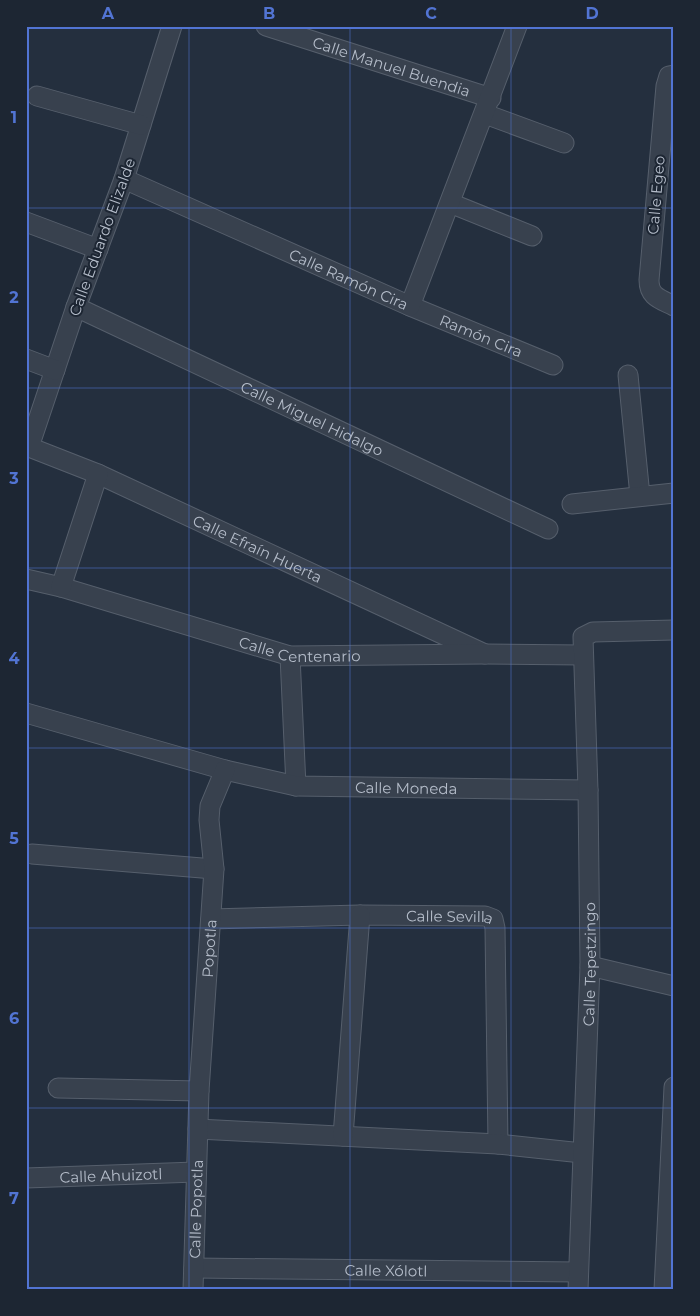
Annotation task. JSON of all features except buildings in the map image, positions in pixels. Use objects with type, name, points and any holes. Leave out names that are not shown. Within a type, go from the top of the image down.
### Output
[{"type":"street","name":"Calle Eduardo Elizalde","points":[[29,447],[76,307],[124,180],[172,26]]},
{"type":"street","name":"Calle Manuel Buendia","points":[[266,26],[488,106],[564,143]]},
{"type":"street","name":"Calle Ramón Cira","points":[[124,180],[410,306],[518,26]]},
{"type":"street","name":"Calle Egeo","points":[[674,75],[669,76],[666,86],[649,289],[656,297],[674,306]]},
{"type":"street","points":[[37,96],[141,125]]},
{"type":"street","points":[[450,203],[532,236]]},
{"type":"street","points":[[26,222],[98,249]]},
{"type":"street","name":"Ramón Cira","points":[[410,306],[553,364]]},
{"type":"street","name":"Calle Miguel Hidalgo","points":[[76,307],[548,530]]},
{"type":"street","points":[[26,359],[55,370]]},
{"type":"street","points":[[628,375],[640,496]]},
{"type":"street","name":"Calle Efraín Huerta","points":[[29,447],[98,474],[485,654]]},
{"type":"street","points":[[61,587],[98,474]]},
{"type":"street","points":[[572,504],[674,493]]},
{"type":"street","name":"Calle Centenario","points":[[26,579],[61,587],[290,656],[485,654],[583,646],[593,632],[674,630]]},
{"type":"street","name":"Calle Tepetzingo","points":[[578,1281],[590,966],[588,790],[583,646]]},
{"type":"street","points":[[290,656],[296,786]]},
{"type":"street","name":"Calle Moneda","points":[[26,712],[225,770],[296,786],[588,790]]},
{"type":"street","name":"Popotla","points":[[198,1129],[214,869],[209,820],[210,806],[225,770]]},
{"type":"street","points":[[32,854],[214,869]]},
{"type":"street","points":[[343,1136],[360,915]]},
{"type":"street","name":"Calle Sevilla","points":[[211,919],[360,915],[485,916],[493,919],[498,1144]]},
{"type":"street","points":[[590,966],[674,986]]},
{"type":"street","points":[[58,1088],[199,1091]]},
{"type":"street","points":[[664,1290],[674,1088]]},
{"type":"street","points":[[198,1129],[498,1144],[582,1153]]},
{"type":"street","name":"Calle Popotla","points":[[192,1290],[198,1129]]},
{"type":"street","name":"Calle Ahuizotl","points":[[26,1178],[196,1172]]},
{"type":"street","name":"Calle Xólotl","points":[[194,1268],[578,1281]]}]
